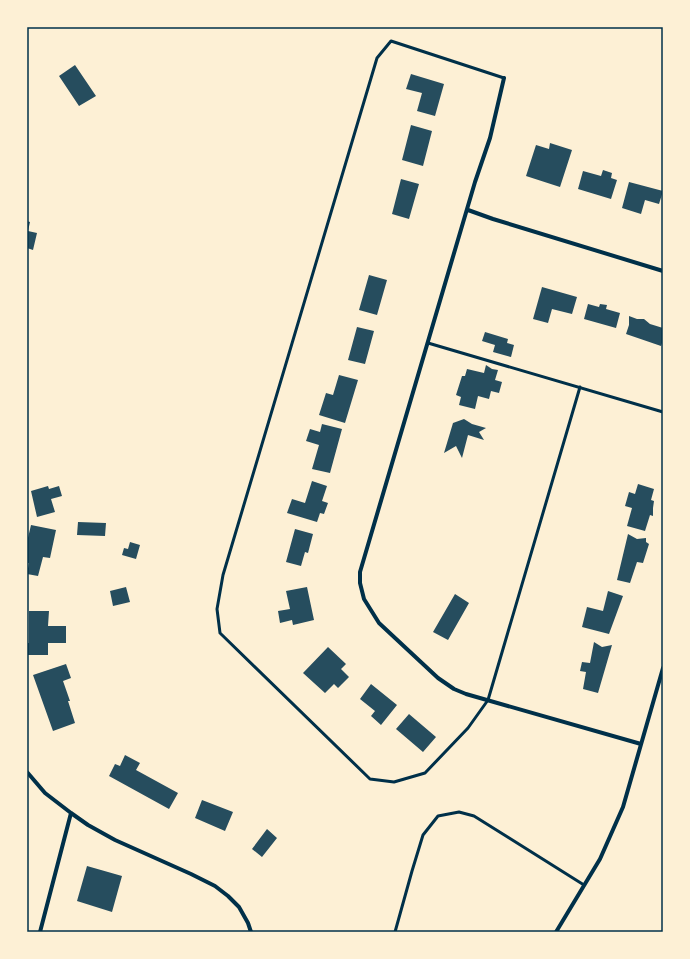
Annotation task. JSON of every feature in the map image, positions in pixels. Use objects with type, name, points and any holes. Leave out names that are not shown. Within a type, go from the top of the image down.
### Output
[{"type":"street","points":[[504,78],[490,138],[475,182],[468,210],[360,572],[360,583],[364,599],[380,623],[438,678],[454,688],[466,694],[641,744]]},
{"type":"street","points":[[468,210],[500,222],[663,271]]},
{"type":"street","points":[[556,932],[600,859],[623,807],[663,668]]},
{"type":"street","points":[[27,772],[45,793],[71,814],[88,825],[115,840],[215,886],[239,907],[251,932]]},
{"type":"street","points":[[41,932],[71,814]]},
{"type":"lane","points":[[504,78],[392,42],[377,58],[223,575],[217,609],[220,632],[370,779],[394,782],[425,773],[468,728],[488,700],[580,387]]},
{"type":"lane","points":[[428,343],[663,412]]},
{"type":"lane","points":[[395,932],[423,835],[438,816],[459,812],[474,816],[584,885]]},
{"type":"building","points":[[75,65],[96,96],[79,106],[59,76]]},
{"type":"building","points":[[411,74],[444,84],[435,116],[417,111],[422,93],[406,89]]},
{"type":"building","points":[[411,125],[432,131],[423,166],[402,160]]},
{"type":"building","points":[[550,143],[572,150],[560,187],[526,176],[536,145],[549,149]]},
{"type":"building","points":[[603,170],[612,173],[611,178],[617,180],[611,199],[578,189],[583,171],[601,176]]},
{"type":"building","points":[[401,179],[419,184],[409,219],[392,214]]},
{"type":"building","points":[[629,182],[663,191],[659,204],[645,200],[641,214],[622,208]]},
{"type":"building","points":[[27,221],[30,222],[28,231],[37,233],[33,250],[27,248]]},
{"type":"building","points":[[369,275],[387,280],[377,315],[359,310]]},
{"type":"building","points":[[542,287],[577,297],[572,314],[552,309],[548,323],[533,319]]},
{"type":"building","points":[[588,304],[599,307],[600,304],[607,305],[606,309],[620,313],[616,328],[584,319]]},
{"type":"building","points":[[629,316],[637,319],[644,319],[650,324],[663,328],[663,340],[661,346],[626,334],[629,325]]},
{"type":"building","points":[[357,327],[374,331],[365,364],[348,360]]},
{"type":"building","points":[[485,332],[508,339],[507,343],[514,345],[511,357],[493,352],[495,345],[482,341]]},
{"type":"building","points":[[486,365],[492,369],[498,370],[495,380],[502,382],[499,393],[491,391],[489,399],[478,396],[475,409],[459,405],[461,397],[456,395],[462,376],[465,376],[467,369],[484,373]]},
{"type":"building","points":[[339,375],[358,380],[345,423],[319,415],[326,393],[333,395]]},
{"type":"building","points":[[464,419],[472,424],[486,428],[479,432],[484,440],[468,435],[462,458],[456,446],[444,453],[453,423]]},
{"type":"building","points":[[322,424],[342,429],[330,473],[312,469],[319,445],[306,441],[310,429],[320,432]]},
{"type":"building","points":[[312,481],[327,486],[322,501],[328,503],[324,514],[320,513],[317,522],[287,513],[292,499],[305,503]]},
{"type":"building","points":[[638,484],[654,489],[651,500],[654,501],[653,516],[650,515],[645,531],[627,526],[632,508],[625,506],[629,492],[635,494]]},
{"type":"building","points":[[48,486],[49,489],[59,486],[62,496],[51,499],[55,512],[37,517],[31,491]]},
{"type":"building","points":[[78,522],[106,523],[105,536],[77,535]]},
{"type":"building","points":[[31,525],[56,530],[50,558],[43,557],[38,576],[27,574],[29,563],[27,563],[27,542]]},
{"type":"building","points":[[295,529],[313,534],[308,553],[305,552],[301,566],[286,562]]},
{"type":"building","points":[[628,534],[637,539],[646,538],[646,542],[649,544],[643,563],[637,562],[630,583],[617,580]]},
{"type":"building","points":[[130,542],[140,545],[136,559],[122,555],[124,548],[128,549]]},
{"type":"building","points":[[126,587],[130,602],[113,606],[110,591]]},
{"type":"building","points":[[307,587],[314,620],[293,625],[292,620],[280,623],[278,611],[290,609],[286,591]]},
{"type":"building","points":[[608,591],[623,596],[609,634],[582,627],[587,607],[603,611]]},
{"type":"building","points":[[455,594],[469,603],[448,640],[433,632]]},
{"type":"building","points":[[29,611],[49,611],[48,626],[66,626],[66,643],[48,643],[48,655],[27,655],[27,643],[29,643]]},
{"type":"building","points":[[594,642],[602,647],[612,645],[598,693],[583,689],[586,672],[580,671],[582,662],[590,663]]},
{"type":"building","points":[[328,647],[346,664],[341,669],[349,677],[338,688],[334,684],[325,693],[303,673]]},
{"type":"building","points":[[66,664],[71,678],[63,681],[70,701],[68,701],[75,723],[53,731],[33,675]]},
{"type":"building","points":[[371,684],[397,705],[381,725],[371,716],[375,711],[360,699]]},
{"type":"building","points":[[409,714],[436,737],[423,752],[396,729]]},
{"type":"building","points":[[125,755],[140,763],[136,770],[178,793],[169,809],[109,776],[115,764],[120,766]]},
{"type":"building","points":[[202,800],[233,812],[225,831],[195,818]]},
{"type":"building","points":[[267,829],[277,838],[262,857],[252,849]]},
{"type":"building","points":[[87,866],[122,876],[112,912],[77,901]]}]
